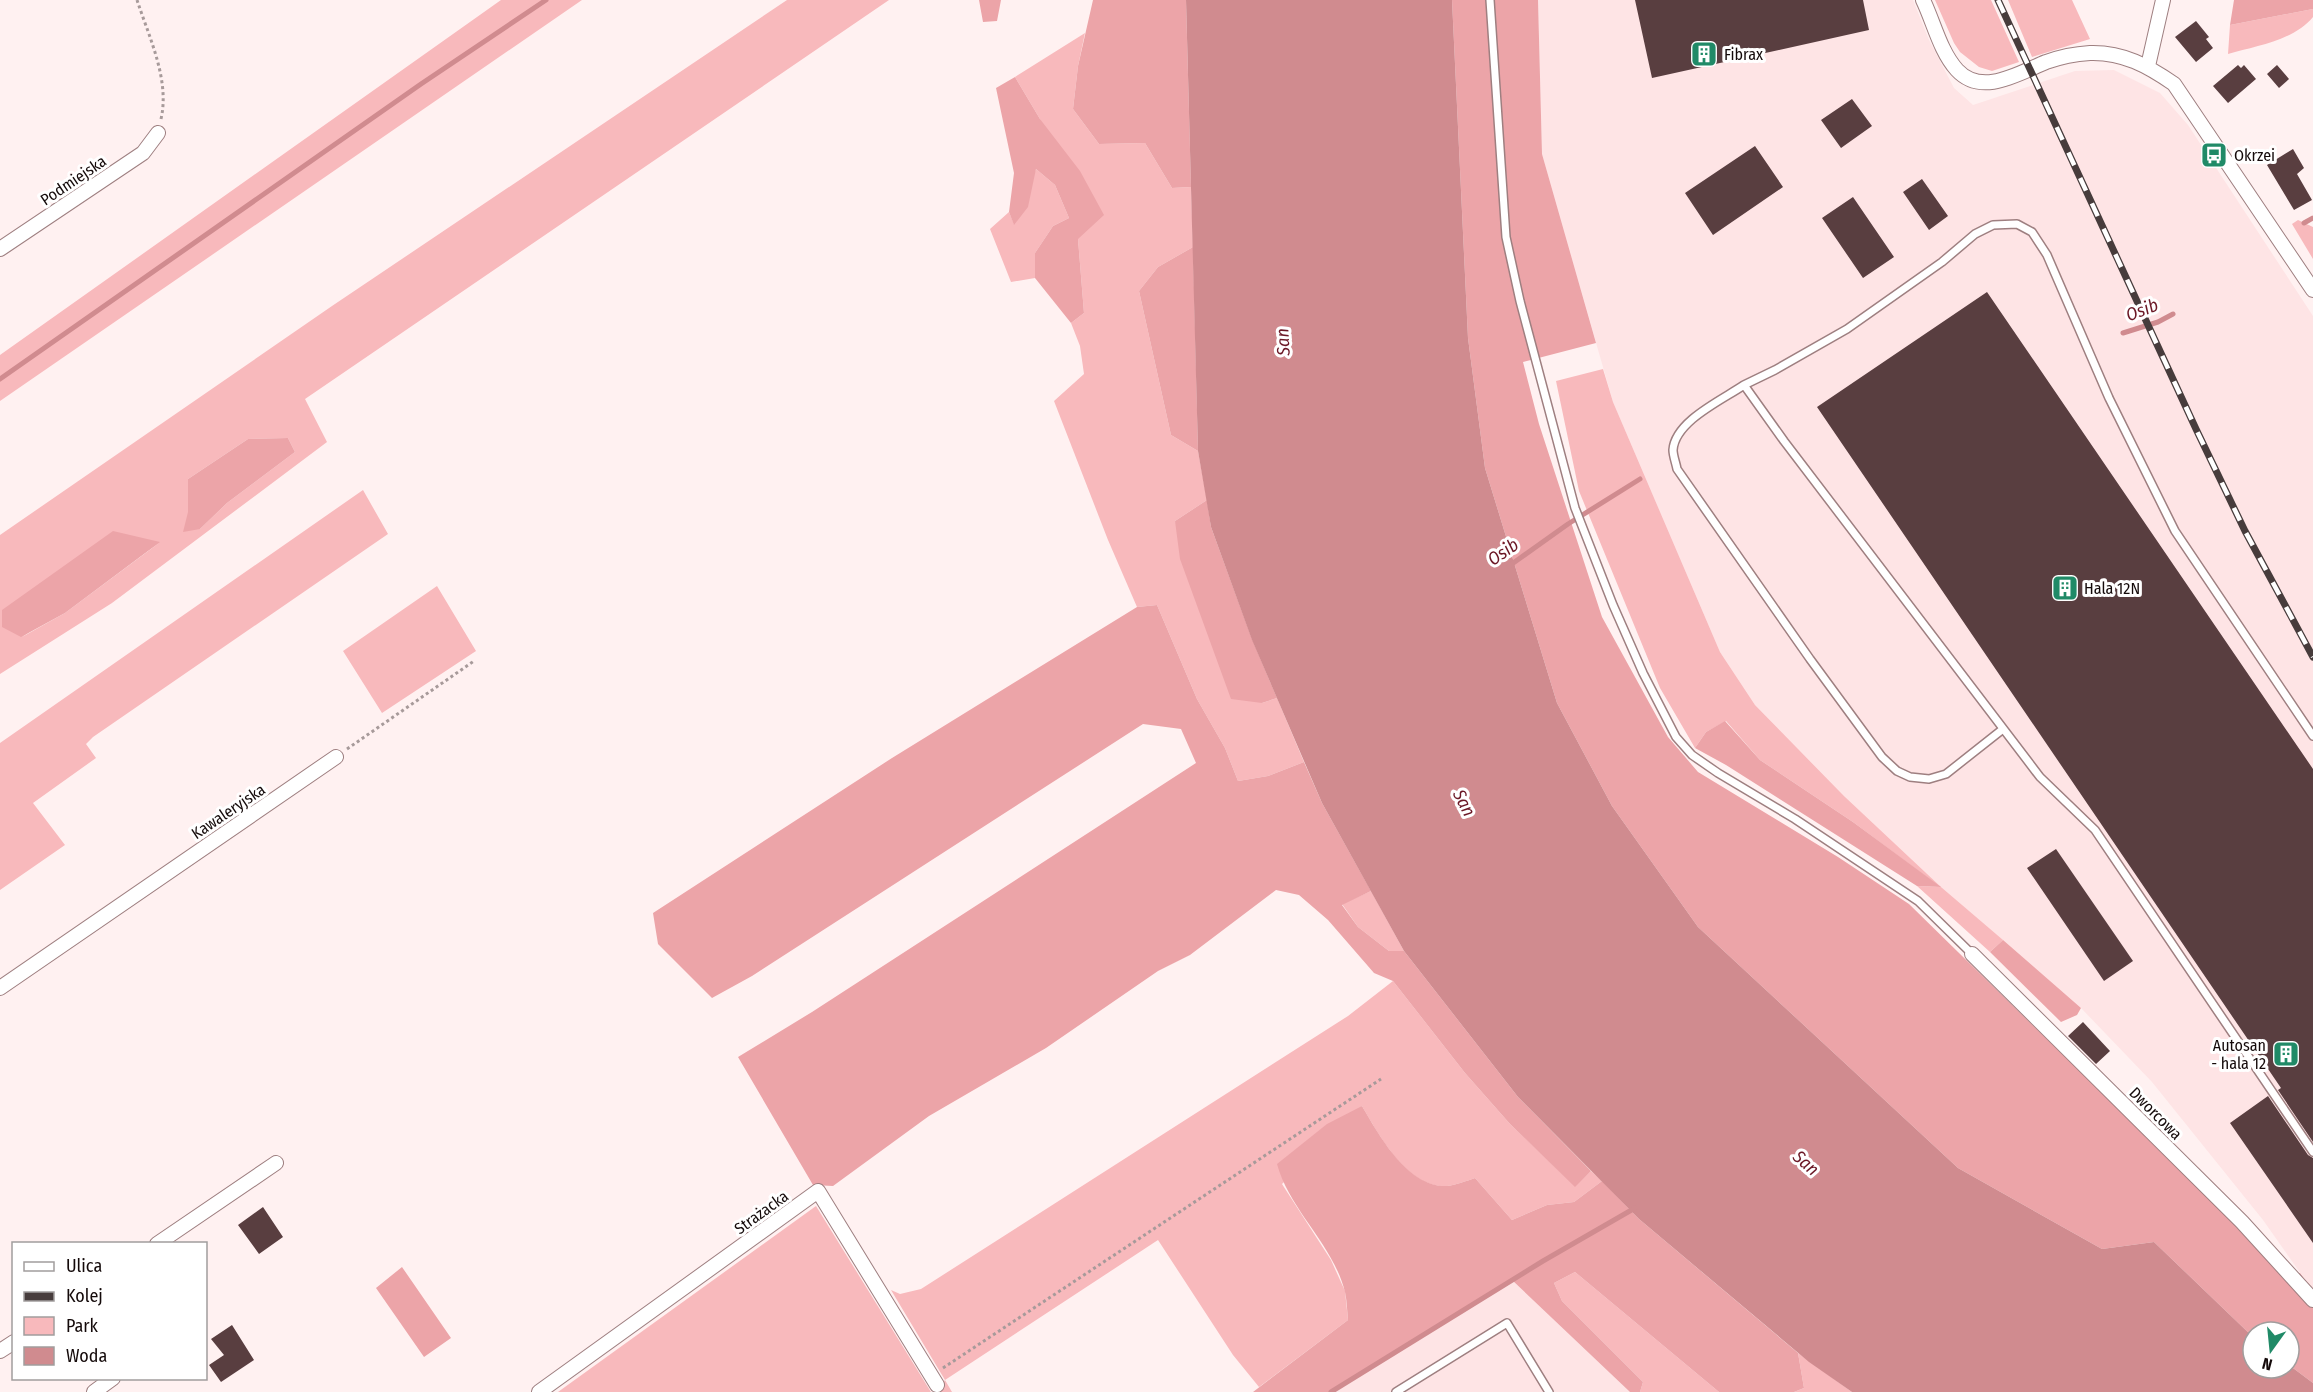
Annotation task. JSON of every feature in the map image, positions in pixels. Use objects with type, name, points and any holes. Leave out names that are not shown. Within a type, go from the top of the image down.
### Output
[{"type":"street","points":[[1923,0],[1946,55],[1958,71],[1969,79],[1985,83],[2002,81],[2068,55],[2093,53],[2121,56],[2148,66],[2174,84],[2313,290]]},
{"type":"street","points":[[2148,66],[2163,0]]},
{"type":"street","name":"Podmiejska","points":[[0,249],[143,153],[158,133]]},
{"type":"street","name":"Kawaleryjska","points":[[0,988],[336,757]]},
{"type":"street","name":"Dworcowa","points":[[1972,954],[2242,1222],[2313,1300]]},
{"type":"street","points":[[160,1242],[276,1163]]},
{"type":"street","name":"Strażacka","points":[[539,1392],[818,1191],[934,1380]]},
{"type":"street","points":[[94,1392],[110,1380]]},
{"type":"lane","points":[[1490,0],[1506,237],[1520,301],[1582,530],[1643,673],[1676,737],[1692,754],[1918,901],[1972,954]]},
{"type":"lane","points":[[2003,729],[1946,774],[1929,779],[1910,777],[1897,771],[1882,757],[1810,659],[1677,469],[1673,452],[1677,437],[1688,422],[1744,385],[1847,329],[1942,262],[1975,234],[1993,225],[2017,224],[2032,232],[2047,255],[2109,398],[2175,531],[2313,736]]},
{"type":"lane","points":[[1744,385],[2040,777],[2095,830],[2313,1152]]},
{"type":"lane","points":[[1396,1392],[1507,1323],[1550,1392]]},
{"type":"path","points":[[137,0],[153,46],[165,95],[158,133]]},
{"type":"path","points":[[336,757],[474,661]]},
{"type":"path","points":[[934,1380],[1381,1079]]},
{"type":"shaded area","points":[[979,0],[1001,0],[997,21],[983,22]]},
{"type":"shaded area","points":[[1093,0],[1186,0],[1191,187],[1172,188],[1145,143],[1099,144],[1073,109],[1078,66]]},
{"type":"shaded area","points":[[1452,0],[1538,0],[1542,154],[1596,343],[1523,362],[1539,424],[1602,617],[1668,737],[1698,772],[1838,857],[1909,904],[2202,1191],[2281,1274],[2300,1273],[2313,1291],[2313,1383],[2301,1374],[2301,1320],[2241,1320],[2241,1325],[2154,1242],[2102,1249],[1958,1168],[1698,927],[1612,806],[1557,703],[1485,468],[1468,338]]},
{"type":"shaded area","points":[[1538,0],[1913,0],[1929,40],[1954,88],[1973,105],[2075,71],[2114,70],[2160,93],[2188,125],[2313,316],[2313,1291],[2263,1220],[2152,1082],[2081,1008],[1941,887],[1844,796],[1755,705],[1720,652],[1613,402],[1542,154]]},
{"type":"shaded area","points":[[2234,0],[2313,0],[2313,9],[2230,25]]},
{"type":"shaded area","points":[[1015,77],[1040,119],[1080,171],[1104,215],[1078,239],[1084,313],[1071,323],[1035,278],[1035,253],[1053,226],[1069,218],[1055,185],[1036,169],[1028,207],[1014,225],[1009,212],[1014,173],[996,88]]},
{"type":"shaded area","points":[[1193,247],[1198,451],[1171,435],[1139,291],[1158,267]]},
{"type":"shaded area","points":[[288,438],[295,452],[227,503],[200,529],[183,532],[188,512],[188,479],[248,439]]},
{"type":"shaded area","points":[[1207,500],[1211,527],[1252,639],[1277,698],[1262,703],[1231,699],[1180,559],[1175,521]]},
{"type":"shaded area","points":[[113,531],[160,542],[65,613],[21,637],[2,627],[2,610]]},
{"type":"shaded area","points":[[1157,605],[1197,699],[1225,748],[1238,781],[1268,776],[1304,762],[1322,803],[1371,891],[1342,905],[1358,927],[1389,951],[1404,951],[1518,1097],[1591,1171],[1575,1187],[1510,1124],[1465,1073],[1393,981],[1374,973],[1328,920],[1299,895],[1276,890],[1190,955],[1158,971],[1046,1048],[929,1116],[833,1186],[813,1185],[738,1057],[812,1012],[1196,763],[1181,729],[1143,724],[752,976],[712,998],[658,944],[653,913],[892,758],[1137,607]]},
{"type":"shaded area","points":[[1725,721],[1760,760],[1853,822],[1941,887],[1917,886],[1726,765],[1695,748],[1706,732]]},
{"type":"shaded area","points":[[2003,940],[2081,1008],[2077,1015],[2061,1022],[1990,952]]},
{"type":"shaded area","points":[[1362,1106],[1386,1145],[1407,1169],[1433,1184],[1447,1186],[1475,1178],[1512,1220],[1547,1205],[1574,1202],[1602,1181],[1639,1219],[1798,1353],[1804,1388],[1794,1392],[1719,1392],[1575,1272],[1554,1283],[1562,1301],[1643,1382],[1640,1392],[1630,1392],[1512,1280],[1329,1392],[1253,1392],[1348,1320],[1345,1292],[1339,1275],[1322,1243],[1291,1197],[1277,1164],[1327,1124]]},
{"type":"shaded area","points":[[402,1267],[451,1338],[424,1357],[376,1288]]},
{"type":"shaded area","points":[[1512,1280],[1630,1392],[1329,1392]]},
{"type":"green space","points":[[501,0],[582,0],[0,401],[0,355]]},
{"type":"green space","points":[[787,0],[889,0],[305,399],[327,442],[112,603],[0,674],[0,535],[332,306]],"holes":[[[288,438],[295,452],[227,503],[200,529],[188,512],[188,479],[248,439]],[[159,543],[65,613],[22,637]]]},
{"type":"green space","points":[[1935,0],[1991,0],[2019,62],[1992,71],[1979,67],[1960,52],[1954,43]]},
{"type":"green space","points":[[2008,0],[2072,0],[2090,39],[2032,57]]},
{"type":"green space","points":[[2313,9],[2313,17],[2295,32],[2274,42],[2228,54],[2230,25]]},
{"type":"green space","points":[[1085,33],[1073,109],[1099,144],[1145,143],[1172,188],[1191,187],[1193,247],[1158,267],[1139,291],[1171,435],[1198,451],[1207,500],[1175,521],[1262,703],[1277,698],[1304,762],[1268,776],[1238,781],[1225,748],[1197,699],[1157,605],[1137,607],[1108,540],[1054,401],[1084,374],[1080,346],[1071,323],[1084,313],[1078,239],[1040,119],[1015,77]]},
{"type":"green space","points":[[1036,169],[1055,185],[1069,218],[1053,226],[1035,253],[1035,278],[1011,282],[990,229],[1009,212],[1014,224]]},
{"type":"green space","points":[[2298,220],[2313,227],[2313,259],[2292,224]]},
{"type":"green space","points":[[1603,369],[1613,402],[1720,652],[1755,705],[1844,796],[1941,887],[2003,940],[1990,952],[1917,886],[1940,887],[1853,822],[1760,760],[1726,721],[1706,732],[1695,748],[1660,688],[1579,491],[1556,381]]},
{"type":"green space","points":[[363,490],[388,534],[93,737],[86,744],[96,758],[33,803],[65,845],[0,890],[0,743]]},
{"type":"green space","points":[[437,586],[476,651],[382,713],[343,651]]},
{"type":"green space","points":[[1371,891],[1404,951],[1389,951],[1358,927],[1342,904]]},
{"type":"green space","points":[[1393,981],[1465,1073],[1510,1124],[1575,1186],[1591,1171],[1602,1181],[1574,1202],[1547,1205],[1512,1220],[1475,1178],[1447,1186],[1433,1185],[1407,1170],[1386,1145],[1362,1106],[1282,1184],[1331,1260],[1345,1291],[1348,1320],[1259,1387],[1233,1355],[1158,1240],[945,1380],[891,1290],[900,1294],[921,1289],[1348,1016]]},
{"type":"green space","points":[[816,1206],[931,1392],[558,1392]]},
{"type":"green space","points":[[1575,1272],[1719,1392],[1640,1392],[1643,1382],[1562,1301],[1554,1283]]},
{"type":"green space","points":[[1798,1353],[1852,1392],[1794,1392],[1804,1388]]},
{"type":"green space","points":[[945,1380],[952,1392],[936,1392]]},
{"type":"water","name":"San","points":[[1186,0],[1452,0],[1468,338],[1485,468],[1557,703],[1612,806],[1698,927],[1958,1168],[2102,1249],[2154,1242],[2241,1325],[2241,1380],[2301,1380],[2301,1374],[2313,1383],[2313,1392],[1852,1392],[1809,1362],[1639,1219],[1518,1097],[1404,951],[1322,803],[1252,640],[1211,527],[1198,451]]},
{"type":"building","name":"Fibrax","points":[[1635,0],[1863,0],[1869,30],[1652,78]]},
{"type":"building","points":[[2196,21],[2209,37],[2206,39],[2213,48],[2196,62],[2175,37]]},
{"type":"building","points":[[2238,65],[2241,68],[2244,65],[2256,79],[2228,103],[2213,86]]},
{"type":"building","points":[[2277,65],[2289,79],[2279,88],[2267,74]]},
{"type":"building","points":[[1852,99],[1872,126],[1841,148],[1821,120]]},
{"type":"building","points":[[1755,146],[1783,187],[1713,235],[1685,193]]},
{"type":"building","points":[[2293,149],[2304,168],[2297,174],[2312,200],[2294,210],[2267,165]]},
{"type":"building","points":[[1922,179],[1948,216],[1929,230],[1903,192]]},
{"type":"building","points":[[1853,197],[1894,257],[1863,278],[1822,218]]},
{"type":"building","name":"Hala 12N","points":[[1987,292],[2313,769],[2313,1142],[2278,1090],[2281,1088],[1817,407]]},
{"type":"building","points":[[2056,849],[2133,961],[2104,981],[2027,868]]},
{"type":"building","points":[[2083,1022],[2110,1051],[2096,1064],[2068,1036]]},
{"type":"building","points":[[2268,1096],[2308,1155],[2313,1158],[2313,1243],[2230,1123]]},
{"type":"building","points":[[263,1207],[283,1237],[259,1254],[238,1225]]},
{"type":"building","points":[[232,1325],[254,1360],[221,1382],[209,1365],[224,1355],[211,1339]]},
{"type":"waterway","points":[[0,379],[421,84],[546,0]]},
{"type":"waterway","name":"Osib","points":[[2304,223],[2313,218]]},
{"type":"waterway","name":"Osib","points":[[2123,333],[2158,322],[2173,314]]},
{"type":"waterway","name":"Osib","points":[[1509,566],[1568,524],[1640,479]]},
{"type":"waterway","points":[[1331,1392],[1543,1261],[1635,1208]]},
{"type":"railway","points":[[1998,0],[2196,429],[2245,531],[2313,657]]},
{"type":"place","name":"Fibrax","points":[[1704,54]]},
{"type":"place","name":"Okrzei","points":[[2214,155]]},
{"type":"place","name":"Hala 12N","points":[[2065,588]]},
{"type":"place","name":"Autosan - hala 12","points":[[2286,1054]]}]
